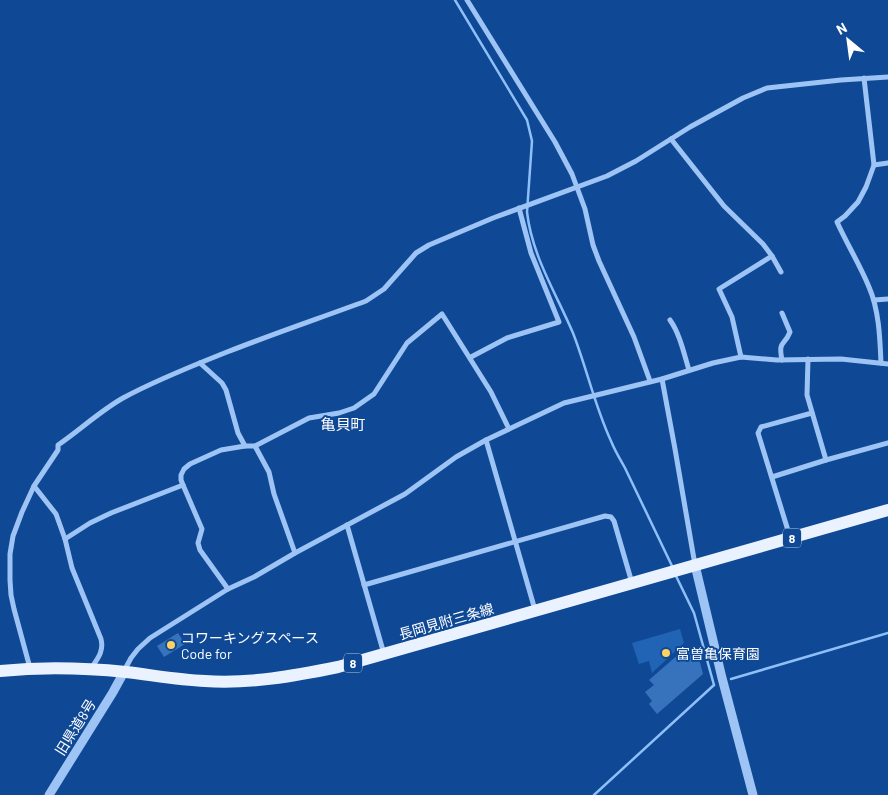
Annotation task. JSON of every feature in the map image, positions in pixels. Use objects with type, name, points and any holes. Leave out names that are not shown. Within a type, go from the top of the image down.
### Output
[{"type":"main road","name":"長岡見附三条線","points":[[0,671],[30,669],[90,670],[206,681],[262,680],[291,677],[338,667],[888,510]]},
{"type":"street","points":[[468,0],[555,142],[572,174],[585,209],[593,245],[599,261],[634,336],[650,381]]},
{"type":"street","points":[[30,669],[14,608],[10,580],[10,554],[13,536],[34,486],[58,450],[58,445],[75,434],[108,407],[171,374],[366,301],[384,289],[416,254],[429,245],[493,218],[621,170],[742,98],[766,88],[888,76]]},
{"type":"street","points":[[864,78],[874,165],[862,196],[856,205],[836,222],[874,300],[881,363]]},
{"type":"street","points":[[671,139],[724,206],[763,244],[781,272]]},
{"type":"street","points":[[874,165],[888,163]]},
{"type":"street","points":[[471,357],[508,338],[559,322],[531,253],[519,208]]},
{"type":"street","points":[[740,357],[732,317],[719,289],[772,256]]},
{"type":"street","points":[[874,300],[888,299]]},
{"type":"street","points":[[782,313],[790,332],[780,348],[782,360]]},
{"type":"street","points":[[228,589],[200,550],[198,543],[202,529],[182,485],[181,475],[184,469],[190,464],[221,450],[255,446],[309,418],[339,413],[354,408],[374,394],[407,344],[442,314],[471,357],[509,428]]},
{"type":"street","points":[[670,320],[679,337],[689,370]]},
{"type":"street","points":[[124,672],[131,658],[150,638],[228,589],[254,578],[295,553],[405,494],[456,457],[486,440],[564,403],[662,379],[740,357],[782,360],[841,359],[888,364]]},
{"type":"street","points":[[808,359],[807,395],[826,460]]},
{"type":"street","points":[[200,363],[226,390],[238,433],[245,446]]},
{"type":"street","points":[[662,379],[676,449],[695,565],[753,795]]},
{"type":"street","points":[[790,538],[758,432],[762,427],[812,413]]},
{"type":"street","points":[[486,440],[536,611]]},
{"type":"street","points":[[772,477],[888,443]]},
{"type":"street","points":[[255,446],[269,472],[274,494],[295,553]]},
{"type":"street","points":[[65,539],[90,523],[111,513],[182,485]]},
{"type":"street","points":[[34,486],[56,514],[65,539],[72,568],[103,646],[102,651],[90,670]]},
{"type":"street","points":[[364,585],[606,516],[611,517],[614,521],[632,582]]},
{"type":"street","points":[[347,525],[384,654]]},
{"type":"street","name":"旧県道8号","points":[[50,795],[124,672]]},
{"type":"shaded area","points":[[680,629],[684,643],[652,673],[649,661],[639,664],[632,643]]},
{"type":"building","name":"コワーキングスペース Code for","points":[[178,633],[185,644],[164,657],[157,646]]},
{"type":"building","points":[[688,646],[693,650],[696,647],[703,674],[657,714],[649,704],[652,701],[645,692],[654,685],[649,680]]},
{"type":"waterway","points":[[455,0],[527,120],[532,141],[527,212],[534,244],[573,333],[605,428],[673,568]]},
{"type":"waterway","points":[[676,576],[694,613],[714,685]]},
{"type":"waterway","points":[[731,679],[888,633]]},
{"type":"waterway","points":[[594,795],[714,685]]},
{"type":"place","name":"コワーキングスペース Code for","points":[[171,645]]},
{"type":"place","name":"富曽亀保育園","points":[[666,653]]},
{"type":"district","name":"亀貝町","points":[[343,424]]}]
